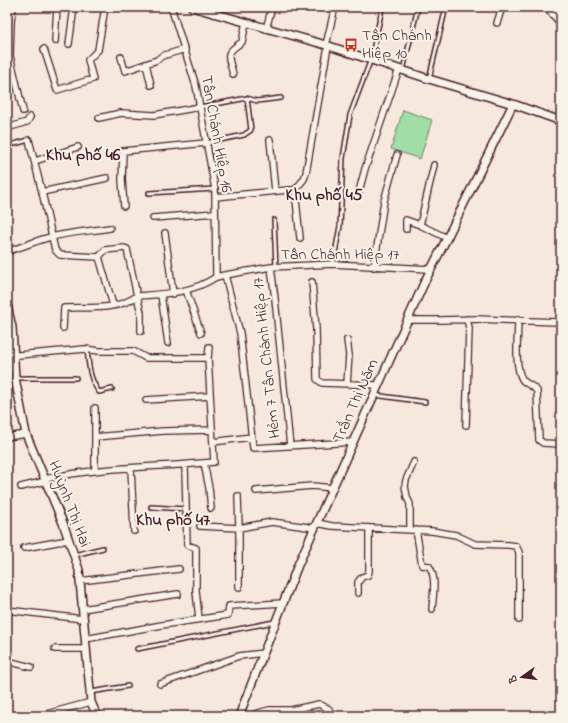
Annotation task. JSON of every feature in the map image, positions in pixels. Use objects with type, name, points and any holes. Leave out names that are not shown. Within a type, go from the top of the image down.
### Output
[{"type":"street","points":[[13,7],[10,56],[23,110]]},
{"type":"street","points":[[55,41],[57,7]]},
{"type":"street","points":[[68,44],[74,7]]},
{"type":"street","points":[[44,49],[57,90],[93,78],[88,60],[98,50],[105,7]]},
{"type":"street","name":"Tân Chánh Hiệp 16","points":[[171,7],[196,86],[215,189],[216,276]]},
{"type":"street","points":[[192,7],[216,10],[266,29],[327,45],[429,79],[513,104],[561,121]]},
{"type":"street","points":[[266,29],[272,7]]},
{"type":"street","points":[[300,238],[295,190],[306,174],[327,45],[335,7]]},
{"type":"street","points":[[497,22],[502,7]]},
{"type":"street","points":[[546,7],[561,24]]},
{"type":"street","points":[[233,74],[228,54],[230,50],[242,42],[246,22]]},
{"type":"street","points":[[121,57],[125,71],[157,60],[162,56],[185,49]]},
{"type":"street","points":[[146,64],[151,85]]},
{"type":"street","points":[[358,195],[365,169],[401,69]]},
{"type":"street","name":"Trần Thị Năm","points":[[239,716],[283,603],[407,320],[430,270],[513,104]]},
{"type":"street","points":[[99,118],[121,113],[154,115],[200,107]]},
{"type":"street","points":[[7,128],[27,122],[30,117]]},
{"type":"street","points":[[29,140],[55,250],[60,255],[99,257]]},
{"type":"street","points":[[270,140],[275,191]]},
{"type":"street","points":[[124,206],[122,180],[123,151],[206,143]]},
{"type":"street","points":[[35,161],[78,147]]},
{"type":"street","points":[[374,267],[384,201],[397,155]]},
{"type":"street","points":[[420,225],[434,165]]},
{"type":"street","points":[[42,192],[107,178]]},
{"type":"street","points":[[215,197],[295,190]]},
{"type":"street","points":[[153,218],[215,213]]},
{"type":"street","points":[[406,229],[406,220],[447,238]]},
{"type":"street","points":[[7,251],[18,249],[25,245],[52,236],[110,228]]},
{"type":"street","points":[[165,233],[173,294]]},
{"type":"street","points":[[99,257],[105,250],[127,249],[136,296],[141,313],[141,331]]},
{"type":"street","points":[[99,257],[113,305]]},
{"type":"street","name":"Tân Chánh Hiệp 17","points":[[225,275],[274,267],[333,264],[430,270]]},
{"type":"street","name":"Hẻm 7 Tân Chánh Hiệp 17","points":[[274,267],[276,307],[290,446]]},
{"type":"street","points":[[63,328],[64,308],[105,307],[131,300],[136,296],[173,294],[206,284],[216,276],[225,275],[240,333],[253,448],[353,442]]},
{"type":"street","points":[[312,282],[316,329],[317,379],[322,383],[378,385]]},
{"type":"street","points":[[186,290],[201,333]]},
{"type":"street","points":[[161,295],[168,342]]},
{"type":"street","name":"Huỳnh Thị Hai","points":[[7,305],[8,319],[12,327],[10,356],[26,434],[46,480],[79,570],[90,692],[97,716]]},
{"type":"street","points":[[407,320],[467,319],[561,323]]},
{"type":"street","points":[[466,425],[469,328],[467,319]]},
{"type":"street","points":[[518,320],[518,370],[523,381],[535,388],[537,391],[539,440],[543,443],[561,444]]},
{"type":"street","points":[[347,340],[349,355],[347,384]]},
{"type":"street","points":[[21,487],[66,474],[131,468],[185,466],[214,462],[208,358],[209,347]]},
{"type":"street","points":[[10,356],[87,349],[98,351],[132,351],[146,358],[208,358]]},
{"type":"street","points":[[146,400],[210,396]]},
{"type":"street","points":[[94,471],[95,408]]},
{"type":"street","points":[[95,437],[163,431],[212,430]]},
{"type":"street","points":[[7,437],[26,434]]},
{"type":"street","points":[[213,442],[251,437]]},
{"type":"street","points":[[410,530],[410,504],[407,498],[405,486],[414,462]]},
{"type":"street","points":[[204,463],[211,508]]},
{"type":"street","points":[[185,466],[187,545],[196,548],[196,591],[199,619]]},
{"type":"street","points":[[131,468],[134,531]]},
{"type":"street","points":[[256,490],[312,486],[333,488]]},
{"type":"street","points":[[238,496],[239,587]]},
{"type":"street","points":[[200,526],[239,528],[272,522],[316,526],[432,531],[456,535],[475,544],[516,546],[519,552],[519,620]]},
{"type":"street","points":[[358,593],[358,582],[362,577],[368,575],[369,571],[369,528]]},
{"type":"street","points":[[416,530],[422,564],[429,566],[431,569],[433,582],[432,608]]},
{"type":"street","points":[[24,548],[68,540]]},
{"type":"street","points":[[80,581],[179,569]]},
{"type":"street","points":[[82,609],[178,594]]},
{"type":"street","points":[[85,639],[228,615],[229,606],[283,603]]},
{"type":"street","points":[[7,610],[83,619]]},
{"type":"street","points":[[55,649],[86,649]]},
{"type":"street","points":[[160,684],[239,656],[264,653]]},
{"type":"street","points":[[7,662],[31,667]]},
{"type":"street","points":[[39,716],[92,702]]},
{"type":"street","points":[[248,716],[269,710],[291,710],[319,704],[329,709],[330,716]]},
{"type":"street","points":[[277,710],[279,716]]},
{"type":"lane","points":[[401,69],[418,7]]},
{"type":"lane","points":[[429,79],[446,7]]},
{"type":"lane","points":[[333,264],[340,226],[343,158],[350,115],[371,59],[382,9]]},
{"type":"lane","points":[[206,143],[244,135],[251,130],[247,98]]},
{"type":"lane","points":[[200,107],[247,98],[257,101],[281,98]]},
{"type":"lane","points":[[7,146],[29,140]]},
{"type":"lane","points":[[149,193],[215,189]]},
{"type":"lane","points":[[274,220],[274,267]]},
{"type":"lane","points":[[87,349],[91,379],[99,392],[112,389]]},
{"type":"lane","points":[[15,378],[76,378]]},
{"type":"lane","points":[[374,395],[425,402]]},
{"type":"lane","points":[[151,507],[186,509]]},
{"type":"lane","points":[[74,555],[103,548]]},
{"type":"lane","points":[[137,649],[276,621]]},
{"type":"lane","points":[[90,692],[128,686]]},
{"type":"green space","points":[[403,110],[432,120],[420,159],[391,149]]},
{"type":"place","name":"Tân Chánh Hiệp 10","points":[[351,45]]},
{"type":"district","name":"Khu phố 46","points":[[83,155]]},
{"type":"district","name":"Khu phố 45","points":[[324,195]]},
{"type":"district","name":"Khu phố 47","points":[[173,520]]}]
